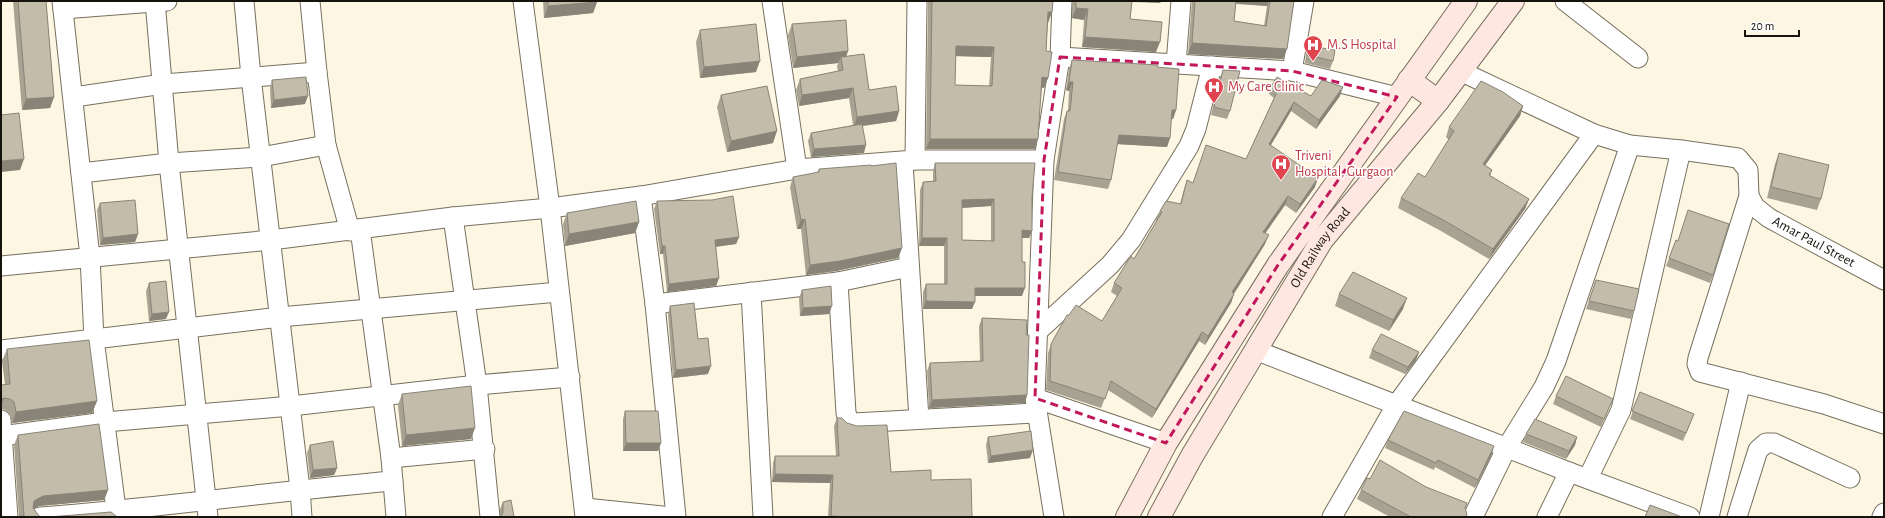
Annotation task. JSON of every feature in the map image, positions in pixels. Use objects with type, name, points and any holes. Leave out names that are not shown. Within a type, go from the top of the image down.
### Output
[{"type":"main road","name":"Old Railway Road","points":[[1127,517],[1166,443],[1278,265],[1466,1]]},
{"type":"main road","name":"Old Railway Road","points":[[1160,517],[1192,456],[1322,240],[1438,101],[1513,1]]},
{"type":"main road","points":[[1403,88],[1438,101]]},
{"type":"street","points":[[117,514],[94,339],[90,257],[82,173],[62,5],[159,1],[162,84],[169,163],[180,249],[187,329],[208,509]]},
{"type":"street","points":[[244,1],[251,77],[272,240],[302,517]]},
{"type":"street","points":[[310,1],[326,145],[355,230],[371,310],[391,458],[396,517]]},
{"type":"street","points":[[522,1],[550,208],[585,512],[672,517]]},
{"type":"street","points":[[772,1],[797,169]]},
{"type":"street","points":[[917,1],[909,161],[909,267],[919,419]]},
{"type":"street","points":[[1054,517],[1035,406],[1044,160],[1060,57],[1062,1]]},
{"type":"street","points":[[1176,64],[1181,1]]},
{"type":"street","points":[[1292,71],[1304,1]]},
{"type":"street","points":[[1565,1],[1638,58]]},
{"type":"street","points":[[1060,57],[1292,71],[1403,88]]},
{"type":"street","points":[[1038,331],[1110,265],[1139,228],[1189,146],[1196,129],[1212,66]]},
{"type":"street","points":[[1460,71],[1594,134],[1630,146],[1681,150],[1738,158],[1748,170],[1749,196],[1697,364],[1700,372],[1824,404],[1884,424]]},
{"type":"street","points":[[74,97],[162,84],[317,72]]},
{"type":"street","points":[[1332,517],[1397,404],[1594,134]]},
{"type":"street","points":[[82,173],[169,163],[261,157],[326,145]]},
{"type":"street","points":[[1473,517],[1507,447],[1544,387],[1556,361],[1630,146]]},
{"type":"street","points":[[1588,478],[1621,410],[1681,150]]},
{"type":"street","points":[[1,266],[272,240],[453,217],[550,208],[641,196],[797,169],[909,161],[1044,160]]},
{"type":"street","points":[[641,196],[655,304],[676,517]]},
{"type":"street","name":"Amar Paul Street","points":[[1749,196],[1755,207],[1769,218],[1884,280]]},
{"type":"street","points":[[453,217],[477,385],[490,517]]},
{"type":"street","points":[[655,304],[838,282],[909,267]]},
{"type":"street","points":[[838,282],[846,416],[849,421],[854,423],[919,419],[1035,406],[1166,443]]},
{"type":"street","points":[[1,350],[280,317],[559,292]]},
{"type":"street","points":[[751,292],[763,517]]},
{"type":"street","points":[[1255,350],[1569,472],[1588,478],[1644,509],[1690,517]]},
{"type":"street","points":[[8,517],[2,430],[291,406],[477,385],[570,377]]},
{"type":"street","points":[[1709,517],[1741,382]]},
{"type":"street","points":[[1737,517],[1758,450],[1766,443],[1774,443],[1850,478]]},
{"type":"street","points":[[391,458],[484,449]]},
{"type":"street","points":[[1547,517],[1569,472]]},
{"type":"street","points":[[40,517],[208,509],[300,489],[393,481]]},
{"type":"street","points":[[1882,517],[1884,512]]},
{"type":"highlighted area","points":[[1060,57],[1292,71],[1397,97],[1278,265],[1166,443],[1035,398],[1044,160]]},
{"type":"building","points":[[18,1],[46,1],[54,97],[26,99]]},
{"type":"building","points":[[548,1],[597,1],[597,2],[548,6]]},
{"type":"building","points":[[932,1],[1053,1],[1052,12],[1048,12],[1046,51],[1052,52],[1048,78],[1042,77],[1038,139],[930,139]],"holes":[[[956,46],[994,47],[992,86],[955,85]]]},
{"type":"building","points":[[1076,1],[1132,1],[1130,19],[1162,22],[1160,42],[1085,37],[1088,9],[1076,8]]},
{"type":"building","points":[[1195,1],[1236,1],[1234,21],[1266,26],[1270,1],[1294,1],[1287,49],[1192,43]]},
{"type":"building","points":[[846,20],[848,51],[797,57],[792,24]]},
{"type":"building","points":[[756,24],[760,61],[704,67],[700,30]]},
{"type":"building","points":[[1309,46],[1335,50],[1333,61],[1307,55]]},
{"type":"building","points":[[864,54],[869,90],[896,86],[899,111],[857,117],[853,88],[802,95],[800,79],[843,70],[841,57]]},
{"type":"building","points":[[1072,60],[1158,65],[1157,67],[1179,69],[1176,110],[1172,110],[1170,138],[1119,135],[1111,180],[1058,172],[1067,111],[1070,111],[1073,82],[1069,82]]},
{"type":"building","points":[[1223,70],[1240,71],[1230,111],[1214,107]]},
{"type":"building","points":[[306,77],[308,96],[274,100],[272,80]]},
{"type":"building","points":[[1277,77],[1311,96],[1322,80],[1343,87],[1319,120],[1294,102],[1269,144],[1318,178],[1300,204],[1288,196],[1263,232],[1269,235],[1232,292],[1234,294],[1208,336],[1202,332],[1156,409],[1111,381],[1105,399],[1050,381],[1051,344],[1067,315],[1069,315],[1076,305],[1102,321],[1122,288],[1114,283],[1131,256],[1134,259],[1162,212],[1160,211],[1166,201],[1181,204],[1187,180],[1193,183],[1206,145],[1246,159],[1278,90],[1272,85]]},
{"type":"building","points":[[1481,81],[1503,92],[1523,106],[1483,164],[1492,170],[1489,175],[1529,199],[1493,249],[1445,221],[1401,198],[1418,173],[1425,177],[1454,131],[1449,127]]},
{"type":"building","points":[[767,86],[777,131],[731,141],[721,95]]},
{"type":"building","points":[[19,113],[24,159],[1,161],[1,115]]},
{"type":"building","points":[[862,124],[866,145],[814,149],[811,133]]},
{"type":"building","points":[[1779,153],[1829,165],[1821,199],[1771,187]]},
{"type":"building","points":[[896,163],[902,248],[840,261],[810,265],[805,219],[801,220],[793,177],[819,172],[819,169]]},
{"type":"building","points":[[935,163],[1035,163],[1032,198],[1032,231],[1022,230],[1022,262],[1025,262],[1025,288],[975,288],[975,302],[926,301],[926,284],[947,284],[947,238],[922,238],[923,182],[936,181]],"holes":[[[994,199],[994,241],[962,240],[962,200]]]},
{"type":"building","points":[[733,196],[739,237],[715,240],[719,278],[669,284],[665,246],[662,246],[657,201],[712,200]]},
{"type":"building","points":[[135,200],[138,234],[103,238],[100,203]]},
{"type":"building","points":[[636,201],[639,222],[569,234],[567,213]]},
{"type":"building","points":[[1688,210],[1729,224],[1713,275],[1669,258],[1676,240],[1678,241]]},
{"type":"building","points":[[1353,272],[1407,298],[1393,320],[1339,294]]},
{"type":"building","points":[[1596,280],[1639,289],[1634,311],[1589,301]]},
{"type":"building","points":[[166,281],[169,312],[152,314],[149,283]]},
{"type":"building","points":[[831,286],[832,306],[803,308],[802,290]]},
{"type":"building","points":[[694,303],[698,339],[708,338],[711,366],[676,370],[670,306]]},
{"type":"building","points":[[982,318],[1027,320],[1026,335],[1029,335],[1027,395],[932,400],[930,363],[983,361]]},
{"type":"building","points":[[1381,334],[1419,352],[1408,367],[1372,350]]},
{"type":"building","points":[[89,340],[97,401],[16,412],[14,402],[10,399],[1,399],[1,385],[10,384],[7,349]]},
{"type":"building","points":[[1566,376],[1613,399],[1604,419],[1556,396]]},
{"type":"building","points":[[471,386],[475,428],[406,435],[402,394]]},
{"type":"building","points":[[1640,392],[1694,414],[1686,433],[1632,411]]},
{"type":"building","points":[[625,411],[658,411],[661,443],[626,443]]},
{"type":"building","points":[[1404,411],[1494,446],[1478,480],[1438,460],[1436,463],[1388,440]]},
{"type":"building","points":[[837,418],[842,418],[847,423],[857,426],[887,425],[891,472],[931,470],[931,480],[971,479],[972,517],[831,516],[833,475],[775,474],[775,456],[839,456]]},
{"type":"building","points":[[1535,419],[1577,437],[1569,451],[1526,434]]},
{"type":"building","points":[[99,424],[108,490],[43,496],[34,501],[33,508],[39,516],[43,517],[19,517],[24,516],[18,435]]},
{"type":"building","points":[[1031,431],[1033,450],[991,456],[988,437]]},
{"type":"building","points":[[333,441],[337,468],[313,470],[310,445]]},
{"type":"building","points":[[1380,460],[1426,487],[1467,503],[1465,508],[1467,514],[1466,517],[1411,517],[1361,490],[1367,478],[1370,479]]},
{"type":"building","points":[[511,500],[514,517],[500,517],[503,513],[503,502]]},
{"type":"building","points":[[1650,505],[1682,517],[1645,517]]},
{"type":"building","points":[[111,512],[116,517],[49,517]]},
{"type":"place","name":"M.S Hospital","points":[[1313,62]]},
{"type":"place","name":"My Care Clinic","points":[[1214,104]]},
{"type":"place","name":"Triveni Hospital, Gurgaon","points":[[1281,181]]}]
